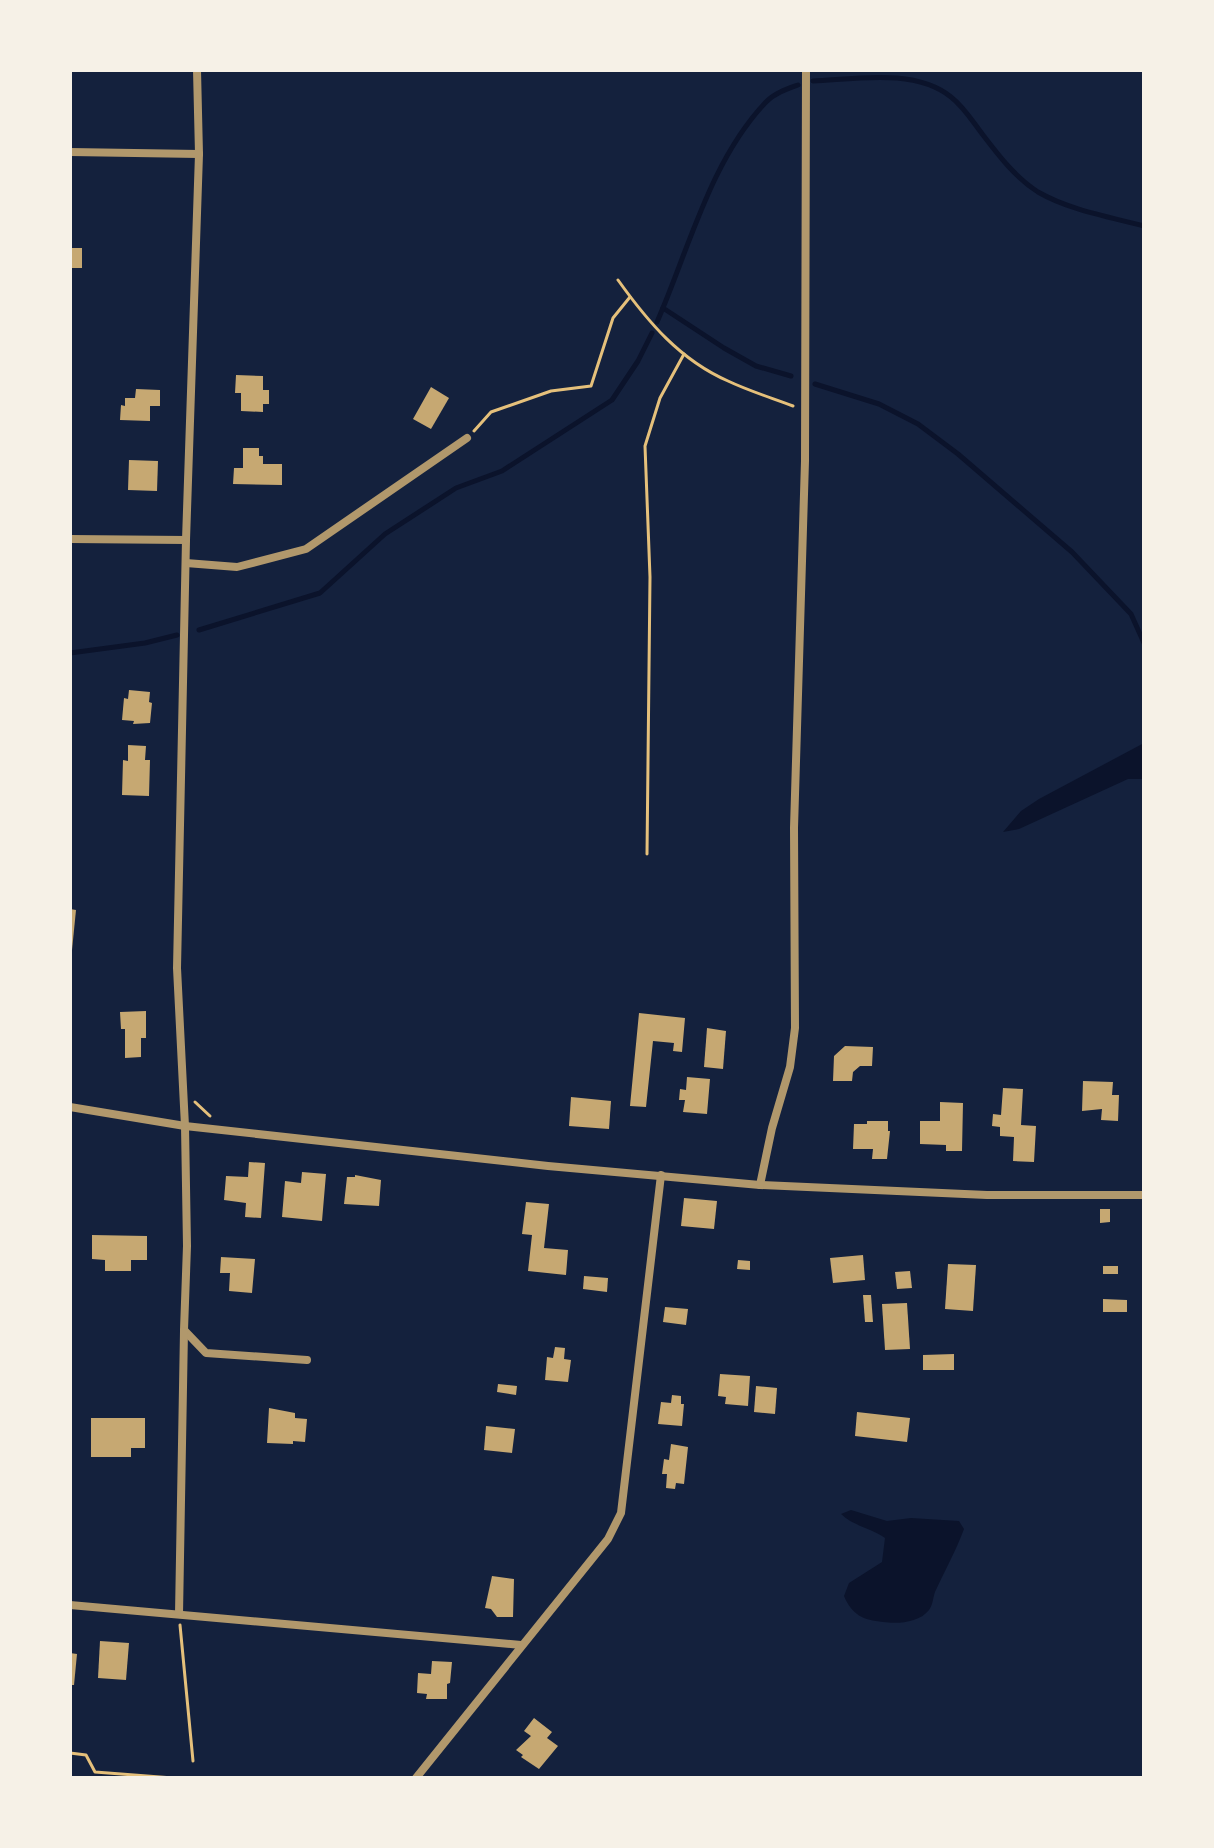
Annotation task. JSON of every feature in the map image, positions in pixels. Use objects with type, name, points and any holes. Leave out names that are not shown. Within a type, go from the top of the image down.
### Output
[{"type":"street","points":[[179,1614],[187,1246],[177,968],[186,540],[199,154],[197,70]]},
{"type":"street","points":[[760,1185],[772,1128],[790,1067],[795,1028],[794,828],[804,410],[806,70]]},
{"type":"street","points":[[70,152],[199,154]]},
{"type":"street","points":[[186,563],[237,567],[306,549],[467,438]]},
{"type":"street","points":[[70,539],[186,540]]},
{"type":"street","points":[[70,1107],[185,1126],[548,1166],[760,1185],[987,1195],[1144,1195]]},
{"type":"street","points":[[416,1778],[608,1539],[621,1513],[661,1175]]},
{"type":"street","points":[[184,1330],[206,1353],[307,1360]]},
{"type":"street","points":[[70,1605],[521,1645]]},
{"type":"path","points":[[618,280],[655,328],[684,354],[727,381],[804,410]]},
{"type":"path","points":[[467,438],[491,412],[551,391],[591,386],[613,318],[630,297]]},
{"type":"path","points":[[647,854],[650,577],[645,446],[660,398],[684,354]]},
{"type":"path","points":[[183,1098],[196,1103],[211,1117]]},
{"type":"path","points":[[179,1614],[193,1761]]},
{"type":"path","points":[[70,1753],[86,1755],[95,1772],[173,1778]]},
{"type":"water","points":[[1144,743],[1144,779],[1128,779],[1019,829],[1003,832],[1021,811],[1039,799]]},
{"type":"water","points":[[851,1510],[887,1521],[911,1518],[959,1521],[964,1529],[931,1606],[920,1618],[889,1623],[864,1618],[851,1608],[844,1596],[849,1583],[882,1562],[885,1538],[841,1514]]},
{"type":"building","points":[[70,248],[82,248],[82,268],[70,268]]},
{"type":"building","points":[[236,375],[263,376],[263,390],[269,390],[269,404],[263,404],[263,412],[241,411],[241,393],[235,393]]},
{"type":"building","points":[[431,387],[449,398],[431,429],[413,419]]},
{"type":"building","points":[[136,389],[160,390],[160,406],[150,406],[150,421],[120,420],[121,405],[125,406],[125,398],[135,398]]},
{"type":"building","points":[[243,448],[259,448],[263,464],[282,464],[282,485],[233,484],[234,468],[243,468]]},
{"type":"building","points":[[129,460],[158,461],[157,491],[128,490]]},
{"type":"building","points":[[129,690],[150,692],[150,723],[133,724],[134,721],[122,720],[124,698],[128,699]]},
{"type":"building","points":[[128,745],[146,746],[145,760],[150,760],[149,796],[122,795],[123,760],[128,761]]},
{"type":"building","points":[[70,909],[76,910],[72,950],[70,950]]},
{"type":"building","points":[[146,1011],[146,1038],[141,1038],[141,1057],[125,1058],[125,1029],[121,1029],[120,1012]]},
{"type":"building","points":[[639,1013],[685,1018],[682,1052],[673,1051],[674,1043],[653,1041],[646,1107],[630,1106]]},
{"type":"building","points":[[707,1028],[726,1031],[723,1069],[704,1067]]},
{"type":"building","points":[[845,1046],[873,1047],[872,1066],[860,1066],[853,1072],[852,1081],[833,1081],[834,1056]]},
{"type":"building","points":[[687,1077],[710,1079],[707,1114],[683,1112],[685,1100],[679,1100],[680,1089],[686,1090]]},
{"type":"building","points":[[1083,1081],[1113,1082],[1112,1095],[1119,1095],[1118,1121],[1101,1120],[1102,1109],[1082,1111]]},
{"type":"building","points":[[1003,1088],[1023,1089],[1021,1125],[1036,1126],[1034,1162],[1013,1161],[1014,1137],[1000,1136],[1000,1127],[992,1126],[993,1114],[1001,1115]]},
{"type":"building","points":[[571,1097],[611,1101],[609,1129],[569,1126]]},
{"type":"building","points":[[940,1102],[963,1103],[962,1151],[946,1151],[946,1145],[920,1144],[920,1121],[940,1121]]},
{"type":"building","points":[[867,1121],[888,1121],[887,1159],[872,1159],[873,1149],[853,1149],[854,1124],[867,1124]]},
{"type":"building","points":[[249,1162],[265,1163],[261,1218],[245,1217],[246,1203],[224,1200],[226,1176],[248,1177]]},
{"type":"building","points":[[302,1172],[326,1174],[322,1221],[282,1217],[285,1181],[301,1183]]},
{"type":"building","points":[[355,1175],[381,1180],[379,1206],[344,1204],[347,1177]]},
{"type":"building","points":[[684,1198],[717,1201],[714,1229],[681,1226]]},
{"type":"building","points":[[526,1202],[549,1204],[544,1248],[568,1250],[566,1275],[528,1271],[532,1235],[522,1234]]},
{"type":"building","points":[[1100,1209],[1110,1209],[1110,1222],[1100,1223]]},
{"type":"building","points":[[92,1235],[147,1236],[147,1260],[131,1260],[131,1271],[105,1271],[105,1260],[92,1259]]},
{"type":"building","points":[[863,1255],[865,1280],[833,1283],[830,1258]]},
{"type":"building","points":[[221,1257],[255,1259],[252,1293],[229,1291],[230,1273],[220,1273]]},
{"type":"building","points":[[738,1260],[750,1261],[750,1270],[737,1269]]},
{"type":"building","points":[[948,1264],[976,1265],[973,1311],[945,1309]]},
{"type":"building","points":[[1103,1266],[1118,1266],[1118,1274],[1103,1274]]},
{"type":"building","points":[[910,1271],[912,1288],[897,1289],[895,1272]]},
{"type":"building","points":[[584,1276],[608,1278],[607,1292],[583,1289]]},
{"type":"building","points":[[863,1295],[871,1295],[873,1322],[865,1322]]},
{"type":"building","points":[[1103,1299],[1127,1300],[1127,1312],[1103,1312]]},
{"type":"building","points":[[907,1303],[910,1349],[885,1350],[882,1304]]},
{"type":"building","points":[[665,1307],[688,1309],[686,1325],[663,1322]]},
{"type":"building","points":[[555,1347],[565,1348],[564,1359],[571,1360],[568,1382],[545,1380],[547,1357],[553,1358]]},
{"type":"building","points":[[954,1354],[954,1370],[923,1370],[923,1355]]},
{"type":"building","points":[[720,1374],[750,1376],[748,1406],[725,1404],[726,1397],[718,1396]]},
{"type":"building","points":[[498,1384],[517,1386],[516,1395],[497,1392]]},
{"type":"building","points":[[756,1386],[777,1388],[775,1414],[754,1412]]},
{"type":"building","points":[[672,1395],[681,1396],[681,1404],[684,1404],[682,1426],[658,1424],[661,1402],[671,1403]]},
{"type":"building","points":[[269,1408],[295,1413],[295,1418],[307,1419],[305,1442],[267,1443]]},
{"type":"building","points":[[857,1412],[910,1418],[907,1442],[855,1436]]},
{"type":"building","points":[[91,1418],[145,1418],[145,1448],[131,1448],[131,1457],[91,1457]]},
{"type":"building","points":[[486,1426],[515,1429],[512,1453],[484,1450]]},
{"type":"building","points":[[671,1444],[688,1447],[684,1484],[676,1483],[675,1489],[666,1488],[667,1474],[662,1474],[664,1459],[669,1460]]},
{"type":"building","points":[[492,1576],[514,1579],[513,1617],[497,1617],[491,1609],[485,1608]]},
{"type":"building","points":[[100,1641],[129,1643],[126,1680],[98,1678]]},
{"type":"building","points":[[70,1653],[77,1654],[74,1685],[70,1685]]},
{"type":"building","points":[[432,1661],[452,1662],[447,1699],[426,1699],[427,1694],[417,1693],[418,1673],[431,1674]]},
{"type":"building","points":[[534,1718],[552,1732],[547,1738],[558,1746],[539,1769],[516,1750],[531,1736],[524,1731]]},
{"type":"waterway","points":[[813,81],[885,77],[920,82],[936,88],[960,105],[1008,166],[1038,192],[1076,208],[1144,226]]},
{"type":"waterway","points":[[657,322],[702,207],[730,151],[766,102],[798,85]]},
{"type":"waterway","points":[[663,308],[756,366],[791,376]]},
{"type":"waterway","points":[[199,630],[320,593],[385,534],[456,488],[502,471],[612,400],[652,333]]},
{"type":"waterway","points":[[815,384],[879,404],[918,424],[958,454],[1072,552],[1131,614],[1144,643]]},
{"type":"waterway","points":[[70,653],[145,643],[177,635]]}]
